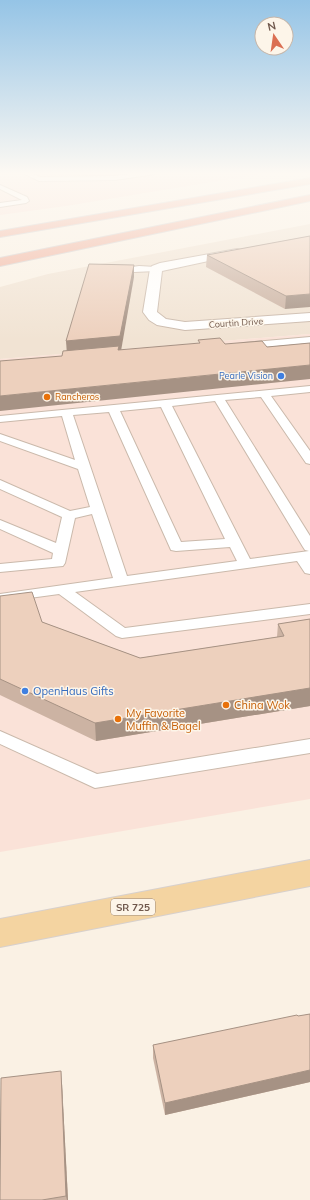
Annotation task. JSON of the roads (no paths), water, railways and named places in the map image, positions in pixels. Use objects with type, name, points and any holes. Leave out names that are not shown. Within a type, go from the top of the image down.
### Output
[{"type":"highway","points":[[0,234],[34,228]]},
{"type":"highway","points":[[16,248],[131,228]]},
{"type":"highway","points":[[0,262],[162,228]]},
{"type":"main road","name":"SR 725","points":[[0,933],[310,873]]},
{"type":"street","points":[[156,269],[250,250]]},
{"type":"street","name":"Courtin Drive","points":[[156,269],[150,312],[154,317],[162,322],[185,326],[310,317]]},
{"type":"lane","points":[[110,273],[128,269],[156,269]]},
{"type":"lane","points":[[231,347],[310,340]]},
{"type":"lane","points":[[0,420],[66,412],[310,389]]},
{"type":"lane","points":[[264,393],[310,460]]},
{"type":"lane","points":[[218,398],[307,552],[310,570]]},
{"type":"lane","points":[[165,403],[234,543],[246,564]]},
{"type":"lane","points":[[113,408],[176,547],[234,543]]},
{"type":"lane","points":[[66,412],[121,581]]},
{"type":"lane","points":[[0,437],[84,467]]},
{"type":"lane","points":[[0,484],[69,515],[97,509]]},
{"type":"lane","points":[[0,568],[58,563],[69,515]]},
{"type":"lane","points":[[0,524],[61,551]]},
{"type":"lane","points":[[0,598],[246,564],[307,552]]},
{"type":"lane","points":[[61,589],[122,633],[310,609]]},
{"type":"lane","points":[[0,737],[95,781],[310,746]]},
{"type":"place","name":"Pearle Vision","points":[[281,376]]},
{"type":"place","name":"Rancheros","points":[[47,397]]},
{"type":"place","name":"OpenHaus Gifts","points":[[25,691]]},
{"type":"place","name":"China Wok","points":[[226,705]]},
{"type":"place","name":"My Favorite Muffin & Bagel","points":[[118,719]]}]
